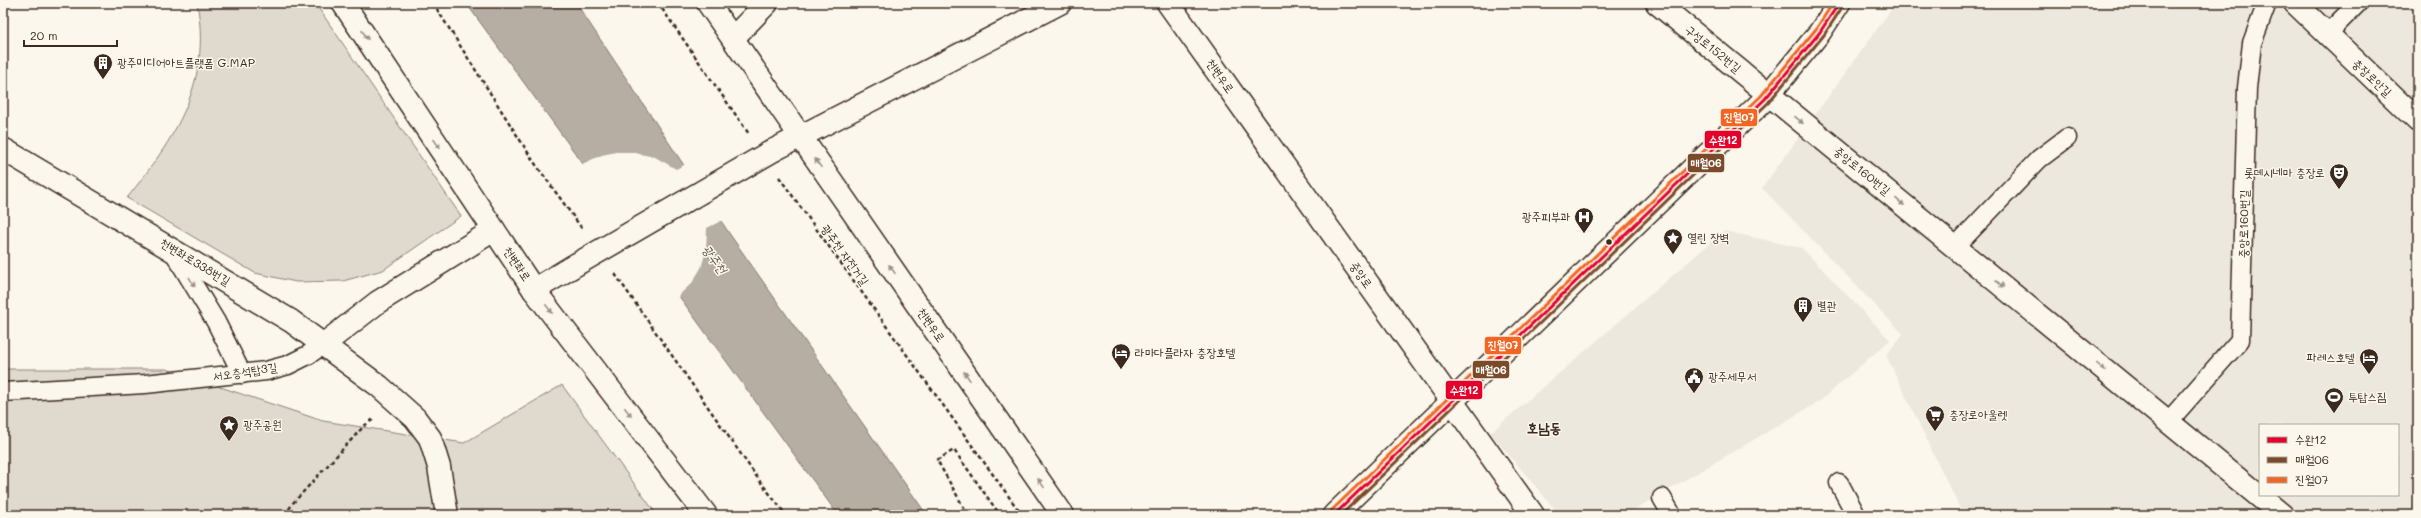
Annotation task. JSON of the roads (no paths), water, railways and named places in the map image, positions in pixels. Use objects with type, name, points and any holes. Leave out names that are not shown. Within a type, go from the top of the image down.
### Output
[{"type":"street","name":"천변좌로","points":[[343,3],[534,290],[706,515]]},
{"type":"street","name":"천변우로","points":[[708,3],[1063,515]]},
{"type":"street","points":[[732,38],[767,3]]},
{"type":"street","points":[[534,290],[774,150],[1060,3]]},
{"type":"street","name":"천변우로","points":[[1168,3],[1272,149]]},
{"type":"street","name":"구성로152번길","points":[[1657,3],[1769,95]]},
{"type":"street","points":[[1341,513],[1451,402],[1769,95],[1820,32],[1839,3]]},
{"type":"street","name":"충장로안길","points":[[2295,3],[2326,35],[2418,121]]},
{"type":"street","name":"중앙로160번길","points":[[1769,95],[2282,515]]},
{"type":"street","name":"천변좌로338번길","points":[[3,149],[172,248],[292,321],[379,386],[415,418],[430,438],[439,467],[447,515]]},
{"type":"street","name":"중앙로","points":[[1272,149],[1533,515]]},
{"type":"street","name":"서오층석탑3길","points":[[324,344],[378,302],[494,230]]},
{"type":"lane","name":"중앙로160번길","points":[[2168,422],[2240,340],[2247,88],[2252,43],[2267,3]]},
{"type":"lane","points":[[2326,35],[2358,3]]},
{"type":"lane","points":[[1955,247],[2039,159],[2067,138]]},
{"type":"lane","points":[[172,248],[216,322],[242,374]]},
{"type":"lane","name":"서오층석탑3길","points":[[3,392],[145,384],[266,371],[288,365],[308,355],[324,344]]},
{"type":"lane","points":[[1839,483],[1856,515]]},
{"type":"lane","points":[[1662,498],[1672,515]]},
{"type":"water","name":"광주천","points":[[466,3],[576,3],[731,236],[927,515],[838,515]]},
{"type":"place","name":"광주미디어아트플랫폼 G.MAP","points":[[103,80]]},
{"type":"place","name":"롯데시네마 충장로","points":[[2339,190]]},
{"type":"place","name":"광주피부과","points":[[1584,234]]},
{"type":"place","name":"열린 장벽","points":[[1673,255]]},
{"type":"place","name":"별관","points":[[1803,323]]},
{"type":"place","name":"라마다플라자 충장호텔","points":[[1121,370]]},
{"type":"place","name":"파레스호텔","points":[[2369,375]]},
{"type":"place","name":"광주세무서","points":[[1694,394]]},
{"type":"place","name":"투탑스짐","points":[[2334,414]]},
{"type":"place","name":"충장로아울렛","points":[[1935,432]]},
{"type":"place","name":"광주공원","points":[[229,442]]},
{"type":"district","name":"호남동","points":[[1544,428]]}]
